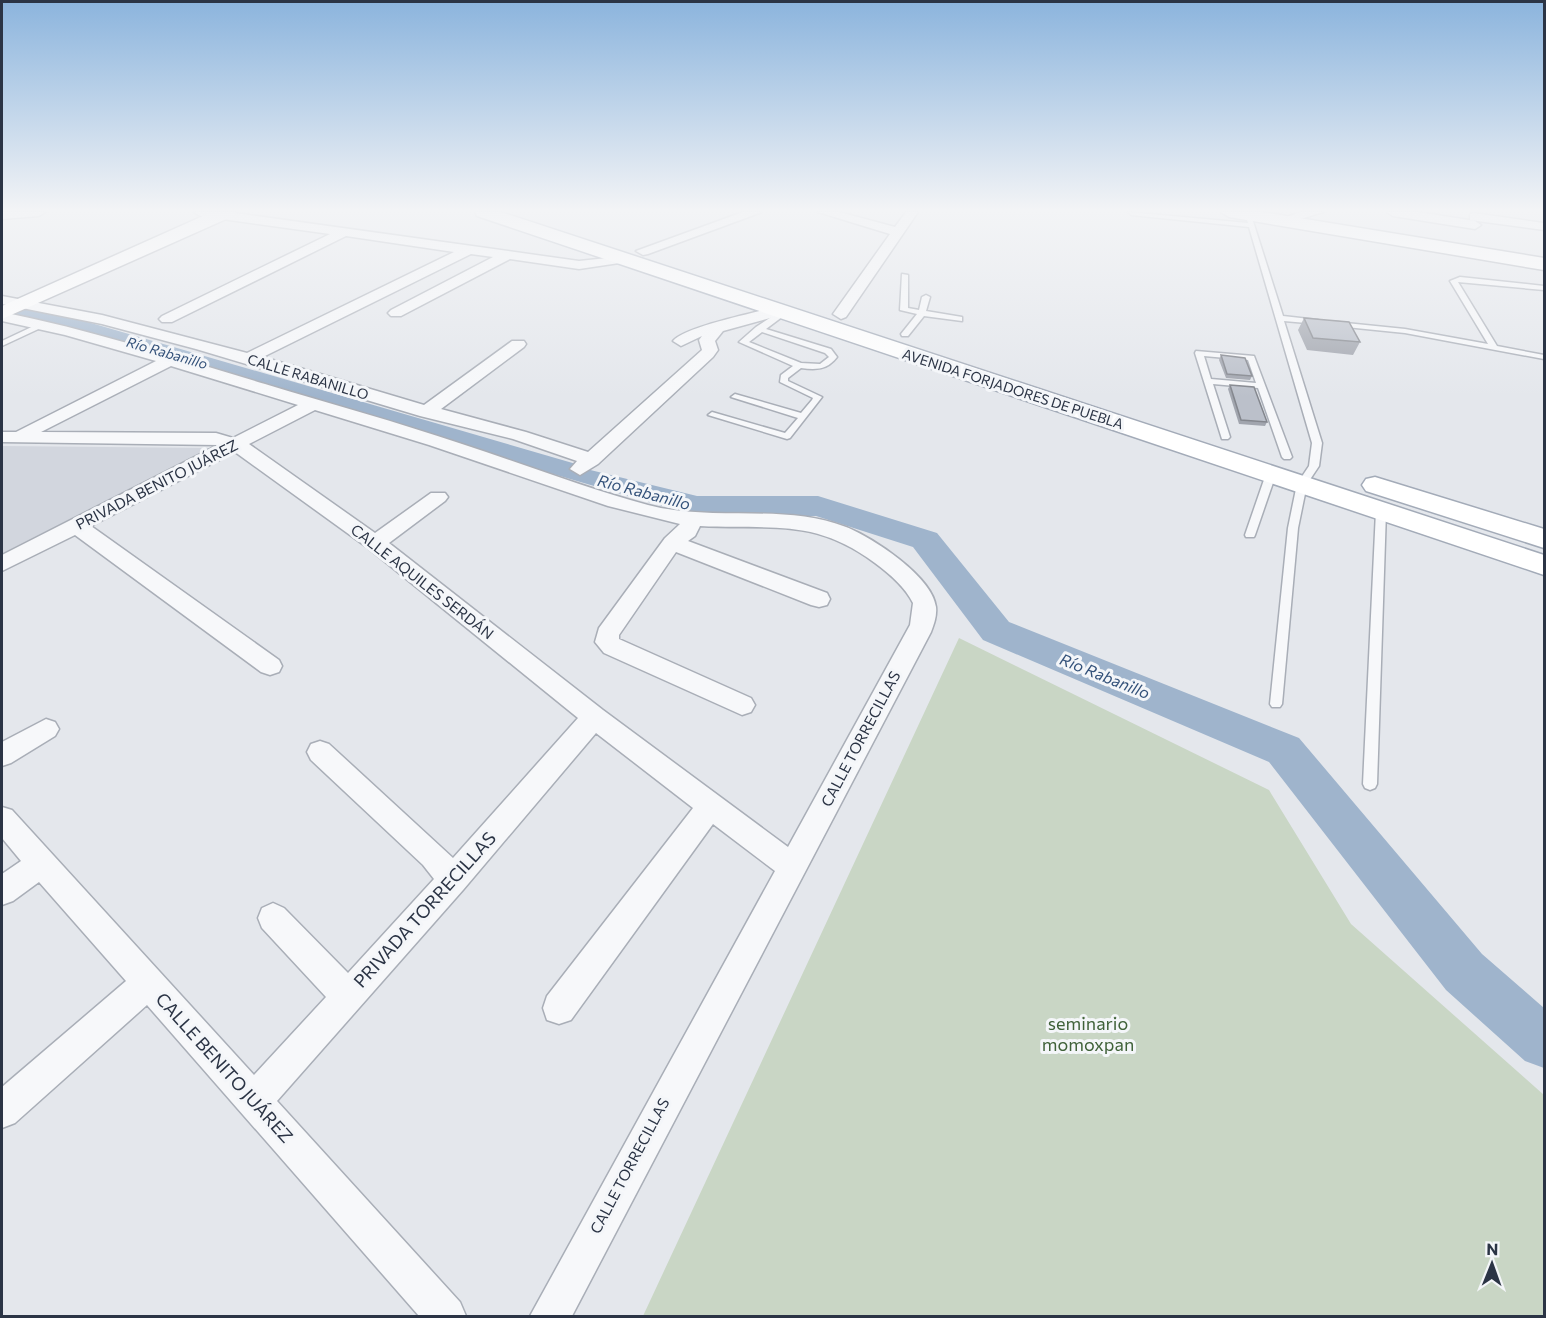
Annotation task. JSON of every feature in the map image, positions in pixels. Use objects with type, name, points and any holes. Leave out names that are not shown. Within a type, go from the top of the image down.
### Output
[{"type":"main road","points":[[2,315],[22,303],[89,274]]},
{"type":"main road","name":"AVENIDA FORJADORES DE PUEBLA","points":[[679,274],[779,313],[1308,475],[1545,539]]},
{"type":"main road","name":"AVENIDA FORJADORES DE PUEBLA","points":[[698,274],[841,314],[1225,437],[1279,465]]},
{"type":"main road","name":"AVENIDA FORJADORES DE PUEBLA","points":[[1308,475],[1382,511],[1545,565]]},
{"type":"street","points":[[167,319],[260,274]]},
{"type":"street","points":[[248,359],[421,274]]},
{"type":"street","points":[[396,313],[472,274]]},
{"type":"street","points":[[841,314],[870,274]]},
{"type":"street","name":"CALLE RABANILLO","points":[[2,300],[126,324],[426,412],[548,443],[591,460]]},
{"type":"street","points":[[681,341],[696,333],[779,313]]},
{"type":"street","name":"CALLE TORRECILLAS","points":[[2,315],[170,360],[459,448],[561,485],[681,517],[791,522],[840,533],[879,556],[904,577],[924,602],[925,616],[919,632],[550,1317]]},
{"type":"street","points":[[561,485],[707,354],[710,350],[707,340],[718,328]]},
{"type":"street","points":[[426,412],[518,344]]},
{"type":"street","points":[[10,437],[170,360]]},
{"type":"street","name":"PRIVADA BENITO JUÁREZ","points":[[2,564],[313,404]]},
{"type":"street","name":"CALLE AQUILES SERDÁN","points":[[10,437],[216,439],[236,444],[375,543],[594,717],[792,867]]},
{"type":"street","points":[[375,543],[438,497]]},
{"type":"street","points":[[681,517],[688,531],[672,543],[607,634],[607,642],[612,647],[742,705]]},
{"type":"street","points":[[77,526],[270,666]]},
{"type":"street","points":[[672,543],[819,599]]},
{"type":"street","name":"PRIVADA TORRECILLAS","points":[[254,1101],[453,879],[594,717]]},
{"type":"street","points":[[2,755],[46,729]]},
{"type":"street","points":[[320,752],[434,856],[453,879]]},
{"type":"street","points":[[559,1008],[711,805]]},
{"type":"street","name":"CALLE BENITO JUÁREZ","points":[[2,819],[446,1317]]},
{"type":"street","points":[[2,891],[41,864]]},
{"type":"street","points":[[273,918],[347,996]]},
{"type":"street","points":[[2,1110],[148,983]]},
{"type":"lane","points":[[1266,274],[1317,443],[1293,528],[1276,704]]},
{"type":"lane","points":[[904,275],[902,307],[909,311],[959,319]]},
{"type":"lane","points":[[1495,349],[1454,281],[1460,279],[1545,288]]},
{"type":"lane","points":[[905,334],[922,313],[926,297]]},
{"type":"lane","points":[[759,329],[828,351],[833,357],[828,365],[819,368],[799,365],[743,342],[759,329],[779,313]]},
{"type":"lane","points":[[1278,318],[1377,327],[1545,357]]},
{"type":"lane","points":[[2,344],[44,325]]},
{"type":"lane","points":[[1225,437],[1199,353],[1251,358],[1262,386],[1279,465],[1250,535]]},
{"type":"lane","points":[[712,415],[787,436],[818,397],[784,382],[784,377],[799,365]]},
{"type":"lane","points":[[1208,381],[1262,386]]},
{"type":"lane","points":[[735,396],[802,416]]},
{"type":"lane","points":[[1370,784],[1382,511]]},
{"type":"shaded area","points":[[2,446],[212,448],[2,557]]},
{"type":"green space","name":"seminario momoxpan","points":[[959,638],[1269,790],[1351,924],[1544,1095],[1544,1316],[643,1316]]},
{"type":"building","points":[[1304,318],[1349,322],[1360,342],[1313,338]]},
{"type":"building","points":[[1221,355],[1245,358],[1252,376],[1227,374]]},
{"type":"building","points":[[1230,385],[1254,387],[1267,422],[1241,420]]},
{"type":"waterway","name":"Río Rabanillo","points":[[9,313],[66,323],[565,470]]},
{"type":"waterway","name":"Río Rabanillo","points":[[582,475],[697,506],[818,506],[925,540],[996,631],[1284,750],[1464,972],[1544,1042]]}]
